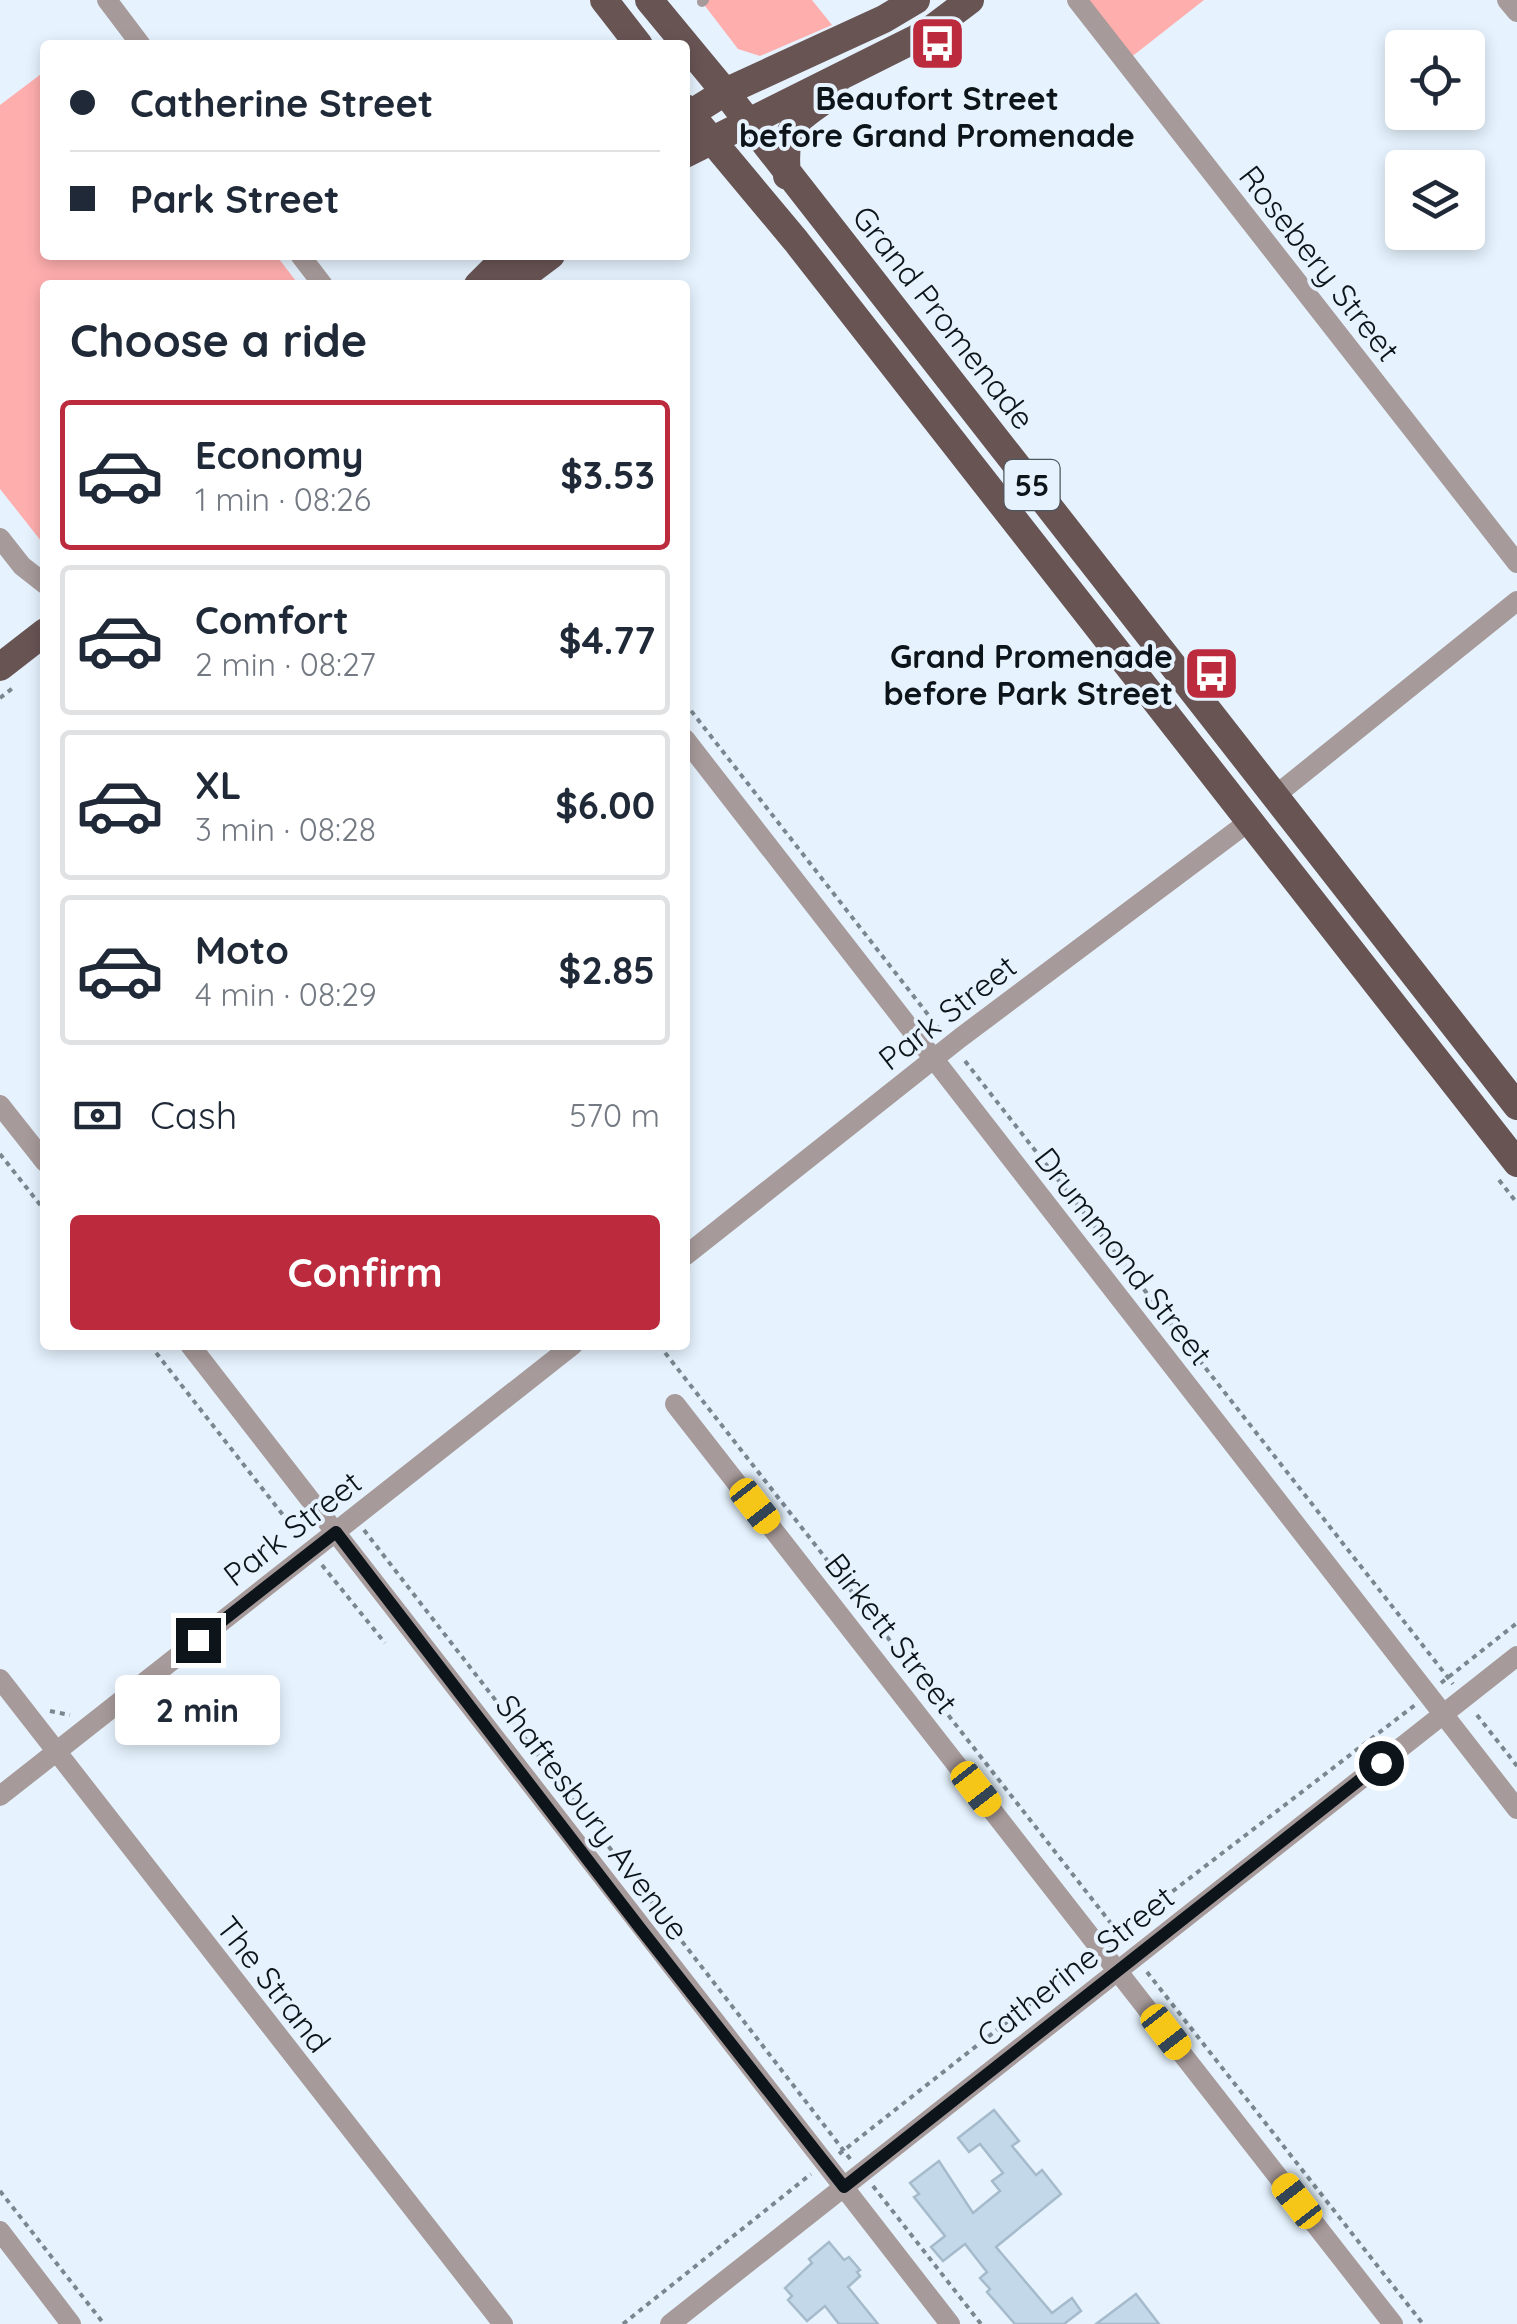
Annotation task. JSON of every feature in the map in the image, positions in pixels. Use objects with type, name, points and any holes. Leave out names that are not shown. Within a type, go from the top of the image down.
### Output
[{"type":"main road","points":[[604,0],[635,40]]},
{"type":"main road","name":"Grand Promenade","points":[[649,0],[682,40]]},
{"type":"main road","points":[[690,111],[916,0]]},
{"type":"main road","points":[[690,151],[925,34],[970,0]]},
{"type":"main road","name":"Grand Promenade","points":[[690,50],[1517,1106]]},
{"type":"main road","points":[[787,176],[784,150],[796,121],[879,58]]},
{"type":"main road","name":"55","points":[[690,117],[796,241],[1517,1163]]},
{"type":"main road","points":[[483,280],[503,260]]},
{"type":"main road","points":[[518,280],[544,260]]},
{"type":"main road","points":[[0,667],[40,636]]},
{"type":"street","points":[[107,0],[137,40]]},
{"type":"street","name":"Rosebery Street","points":[[1077,0],[1517,562]]},
{"type":"street","points":[[1508,0],[1517,12]]},
{"type":"street","points":[[304,260],[319,280]]},
{"type":"street","points":[[0,538],[40,581]]},
{"type":"street","points":[[1276,795],[1517,601]]},
{"type":"street","name":"Drummond Street","points":[[690,745],[1517,1809]]},
{"type":"street","name":"Park Street","points":[[690,1252],[952,1045],[1250,820]]},
{"type":"street","points":[[0,1105],[40,1156]]},
{"type":"street","name":"Shaftesbury Avenue","points":[[194,1350],[950,2324]]},
{"type":"street","name":"Park Street","points":[[0,1796],[311,1551],[340,1536],[567,1350]]},
{"type":"street","name":"Birkett Street","points":[[675,1404],[1394,2324]]},
{"type":"street","name":"Catherine Street","points":[[670,2324],[1517,1656]]},
{"type":"street","name":"The Strand","points":[[0,1679],[504,2324]]},
{"type":"street","points":[[0,2232],[71,2324]]},
{"type":"path","points":[[690,709],[1517,1766]]},
{"type":"path","points":[[0,1154],[40,1205]]},
{"type":"path","points":[[154,1350],[384,1643]]},
{"type":"path","points":[[663,1350],[1424,2324]]},
{"type":"path","points":[[340,1536],[361,1527],[981,2324]]},
{"type":"path","points":[[623,2324],[1118,1932],[1517,1623]]},
{"type":"path","points":[[0,2190],[104,2324]]},
{"type":"shaded area","points":[[704,0],[812,0],[832,25],[760,56],[738,49]]},
{"type":"shaded area","points":[[1077,0],[1204,0],[1125,62]]},
{"type":"shaded area","points":[[40,75],[40,260],[280,260],[295,280],[40,280],[40,540],[0,489],[0,105]]},
{"type":"building","points":[[994,2110],[1019,2141],[1012,2146],[1036,2175],[1042,2170],[1061,2194],[996,2247],[1052,2313],[1072,2298],[1081,2311],[1064,2324],[1015,2324],[987,2292],[990,2289],[980,2278],[987,2272],[965,2244],[943,2261],[931,2247],[945,2236],[914,2197],[919,2194],[910,2183],[939,2161],[973,2213],[1000,2191],[992,2181],[1003,2173],[980,2144],[969,2152],[958,2138]]},
{"type":"building","points":[[829,2242],[844,2260],[849,2257],[860,2270],[860,2276],[848,2287],[878,2324],[839,2324],[825,2306],[807,2321],[788,2300],[792,2296],[785,2288]]},
{"type":"building","points":[[1136,2294],[1159,2324],[1096,2324]]},
{"type":"place","name":"Beaufort Street before Grand Promenade","points":[[937,44]]},
{"type":"place","name":"Grand Promenade before Park Street","points":[[1212,674]]},
{"type":"route","points":[[198,1640],[336,1532],[844,2187],[1381,1763]]}]
